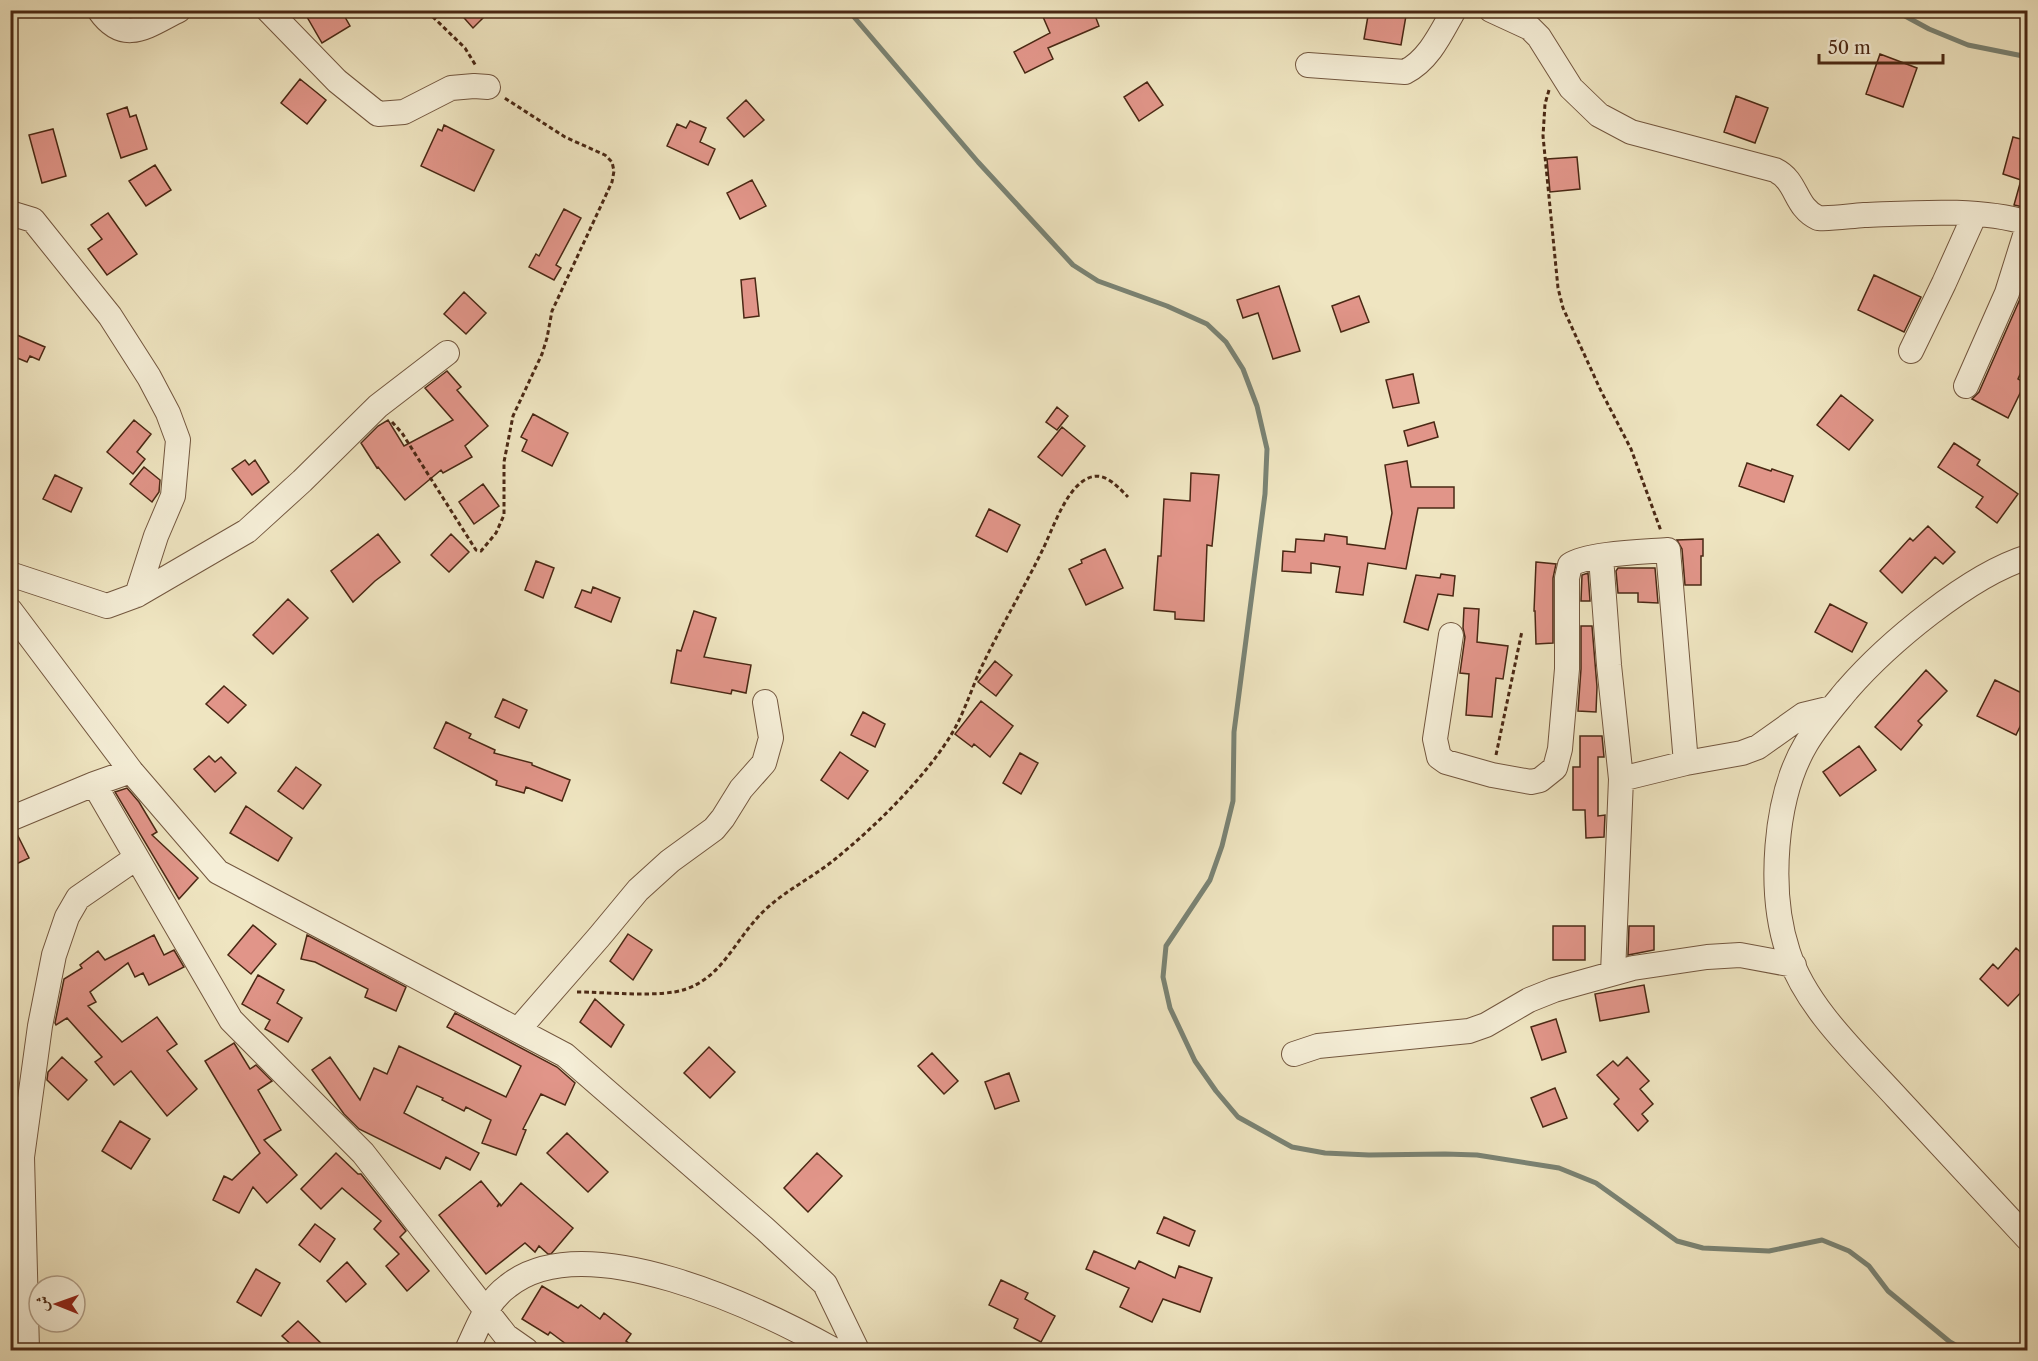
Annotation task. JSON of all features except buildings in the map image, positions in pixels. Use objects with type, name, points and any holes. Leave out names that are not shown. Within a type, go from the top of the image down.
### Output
[{"type":"street","points":[[99,10],[108,24],[126,32],[137,30],[179,10]]},
{"type":"street","points":[[268,10],[337,81],[378,114],[404,112],[451,88],[488,87]]},
{"type":"street","points":[[1308,65],[1405,72],[1416,66],[1427,54],[1454,10]]},
{"type":"street","points":[[1491,10],[1530,28],[1539,37],[1571,88],[1599,115],[1631,132],[1747,161],[1784,174],[1807,212],[1818,218],[1902,213],[1975,214],[2009,217],[2028,224],[2007,293],[1966,386]]},
{"type":"street","points":[[10,213],[33,220],[110,316],[149,377],[168,413],[178,440],[173,496],[156,536],[137,594]]},
{"type":"street","points":[[1911,351],[1975,214]]},
{"type":"street","points":[[10,574],[107,606],[137,594],[247,531],[303,481],[378,406],[447,353]]},
{"type":"street","points":[[1451,634],[1435,739],[1439,756],[1446,762],[1492,775],[1531,782],[1548,775],[1557,765],[1560,749],[1567,669],[1568,569],[1570,565],[1601,557],[1668,550],[1686,763]]},
{"type":"street","points":[[1601,557],[1621,779],[1613,973]]},
{"type":"street","points":[[2028,557],[1985,576],[1903,635],[1856,680],[1832,708],[1805,745],[1788,788],[1779,827],[1777,865],[1778,907],[1788,952],[1806,989],[1837,1032],[2028,1239]]},
{"type":"street","points":[[14,620],[131,771],[218,872],[565,1055],[765,1228],[825,1284],[856,1350]]},
{"type":"street","points":[[518,1030],[638,890],[670,861],[714,829],[741,789],[764,763],[771,738],[765,702]]},
{"type":"street","points":[[1621,779],[1686,763],[1742,753],[1758,747],[1803,715],[1832,708]]},
{"type":"street","points":[[10,819],[131,771]]},
{"type":"street","points":[[94,784],[231,1020],[363,1153],[506,1335],[526,1350]]},
{"type":"street","points":[[27,1350],[22,1157],[40,1026],[54,955],[66,917],[78,898],[136,858]]},
{"type":"street","points":[[1294,1054],[1318,1046],[1469,1032],[1486,1025],[1529,1000],[1554,990],[1613,973],[1674,961],[1740,955],[1794,965]]},
{"type":"street","points":[[467,1350],[486,1308],[508,1285],[539,1269],[575,1264],[615,1265],[656,1275],[748,1306],[834,1350]]},
{"type":"path","points":[[378,406],[402,433],[474,547],[481,551],[496,533],[504,515],[505,455],[513,416],[542,354],[552,311],[612,182],[614,171],[612,162],[605,155],[566,137],[488,87],[465,48],[432,16],[429,10]]},
{"type":"path","points":[[1556,66],[1545,104],[1543,136],[1558,288],[1563,308],[1601,391],[1631,449],[1668,550]]},
{"type":"path","points":[[551,991],[668,993],[684,990],[704,981],[717,970],[758,917],[791,889],[833,861],[884,815],[922,774],[954,730],[982,666],[1068,497],[1082,481],[1094,476],[1110,479],[1128,497]]},
{"type":"path","points":[[1492,775],[1522,631]]},
{"type":"waterway","points":[[848,10],[978,162],[1073,265],[1098,281],[1167,306],[1207,324],[1226,342],[1243,369],[1257,406],[1267,449],[1265,494],[1234,732],[1233,801],[1222,846],[1210,880],[1166,946],[1163,977],[1170,1008],[1195,1061],[1216,1091],[1238,1117],[1292,1147],[1325,1153],[1369,1155],[1477,1155],[1559,1168],[1596,1183],[1677,1241],[1703,1248],[1769,1251],[1822,1240],[1849,1251],[1869,1266],[1888,1291],[1950,1342],[1964,1350]]},
{"type":"waterway","points":[[1894,10],[1929,29],[1968,45],[2028,57]]}]
